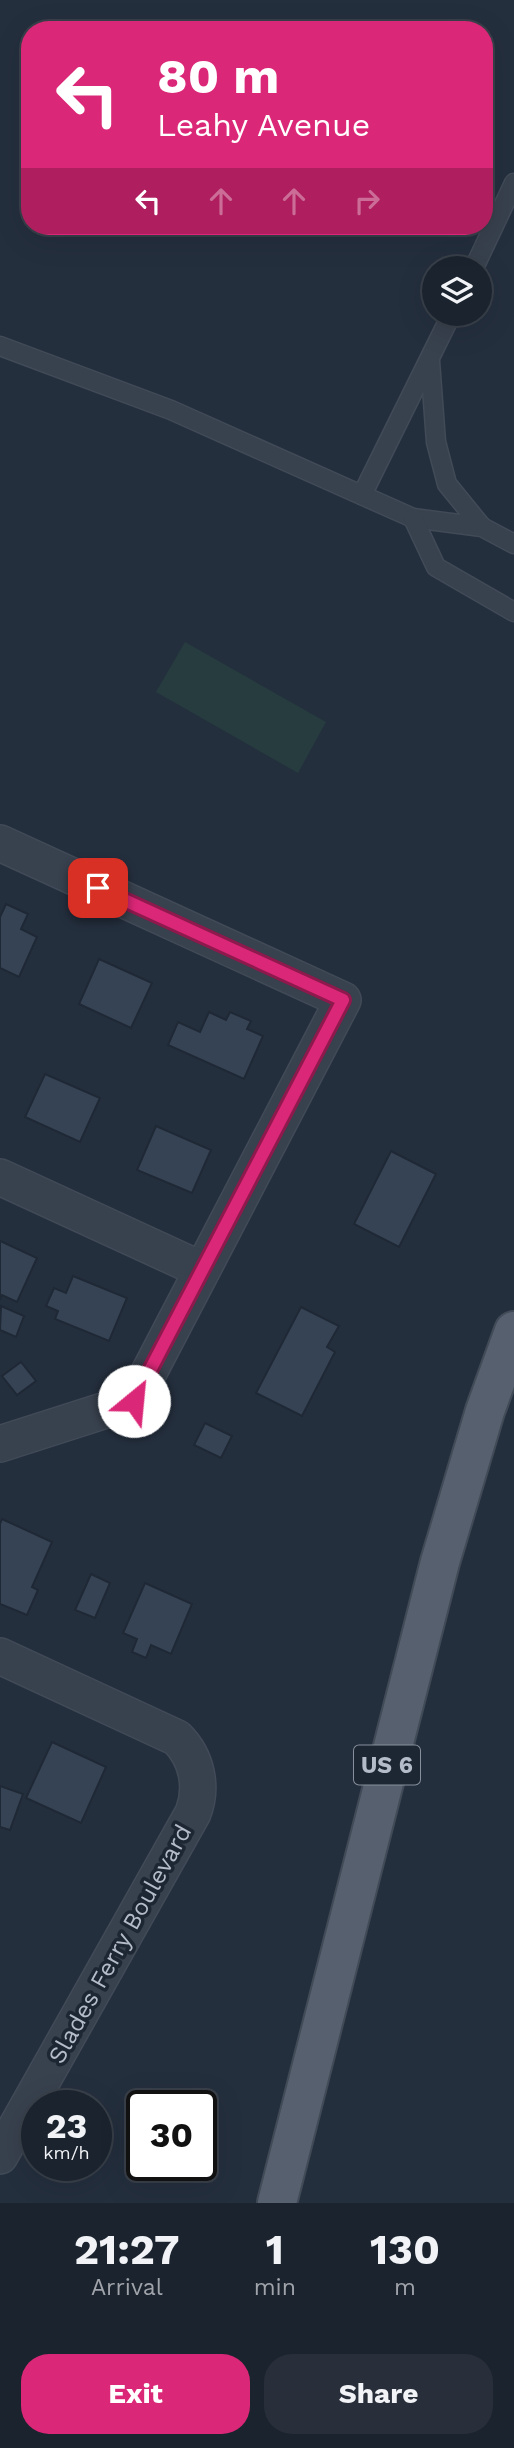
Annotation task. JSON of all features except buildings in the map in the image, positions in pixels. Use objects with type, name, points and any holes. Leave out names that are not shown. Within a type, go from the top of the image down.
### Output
[{"type":"main road","name":"US 6","points":[[277,2203],[436,1576],[485,1411],[514,1331]]},
{"type":"street","points":[[0,843],[343,1000],[134,1401],[0,1444]]},
{"type":"street","points":[[0,1177],[202,1270]]},
{"type":"street","name":"Slades Ferry Boulevard","points":[[0,1657],[169,1733],[184,1745],[193,1762],[199,1794],[193,1813],[0,2156]]},
{"type":"lane","points":[[493,233],[510,202],[514,183]]},
{"type":"lane","points":[[481,256],[492,235]]},
{"type":"lane","points":[[362,495],[446,326]]},
{"type":"lane","points":[[0,346],[171,410],[413,517],[482,527],[514,544]]},
{"type":"lane","points":[[430,361],[436,442],[447,484],[482,527]]},
{"type":"lane","points":[[413,517],[436,568],[514,612]]},
{"type":"green space","points":[[185,642],[326,722],[298,773],[156,692]]},
{"type":"route","points":[[98,888],[343,1000],[134,1401]]}]
